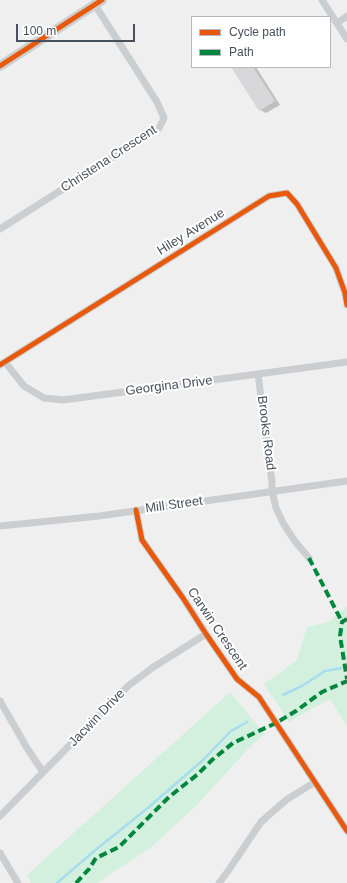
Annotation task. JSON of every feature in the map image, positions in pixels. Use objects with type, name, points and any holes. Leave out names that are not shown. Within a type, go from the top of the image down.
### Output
[{"type":"main road","points":[[0,66],[99,2]]},
{"type":"street","points":[[322,0],[347,39]]},
{"type":"street","name":"Christena Crescent","points":[[0,229],[159,128],[164,118],[157,102],[99,2]]},
{"type":"street","points":[[337,23],[347,16]]},
{"type":"street","name":"Hiley Avenue","points":[[3,363],[269,196],[287,193],[297,204],[336,268],[345,293],[347,305]]},
{"type":"street","name":"Georgina Drive","points":[[3,363],[24,386],[44,398],[63,400],[347,362]]},
{"type":"street","name":"Brooks Road","points":[[258,374],[272,491],[276,508],[283,524],[309,558]]},
{"type":"street","name":"Mill Street","points":[[0,526],[99,516],[347,481]]},
{"type":"street","name":"Carwin Crescent","points":[[136,510],[142,540],[237,678],[259,697],[347,831]]},
{"type":"street","name":"Jacwin Drive","points":[[0,816],[128,686],[152,668],[206,634]]},
{"type":"street","points":[[0,701],[27,748],[43,772]]},
{"type":"street","points":[[219,883],[261,822],[286,800],[315,782]]},
{"type":"street","points":[[0,853],[18,883]]},
{"type":"green space","points":[[347,606],[347,726],[330,699],[289,722],[264,684],[297,660],[307,627],[329,622]]},
{"type":"green space","points":[[230,692],[265,734],[249,748],[194,808],[150,848],[97,883],[31,883],[27,875]]},
{"type":"building","points":[[232,68],[254,68],[275,101],[259,111]]},
{"type":"waterway","points":[[283,695],[302,686],[325,671],[341,668]]},
{"type":"waterway","points":[[57,883],[203,760],[231,731],[247,722]]},
{"type":"marked path","points":[[309,558],[342,622]]},
{"type":"marked path","points":[[347,619],[342,622],[340,636],[347,679]]},
{"type":"marked path","points":[[76,883],[89,869],[96,858],[119,847],[169,797],[233,743],[276,723],[296,711],[322,692],[347,681]]},
{"type":"cycle path","points":[[0,66],[102,0]]},
{"type":"cycle path","points":[[0,365],[269,196],[287,193],[297,204],[336,268],[345,293],[347,305]]},
{"type":"cycle path","points":[[136,510],[142,540],[237,679],[259,697],[347,831]]}]
